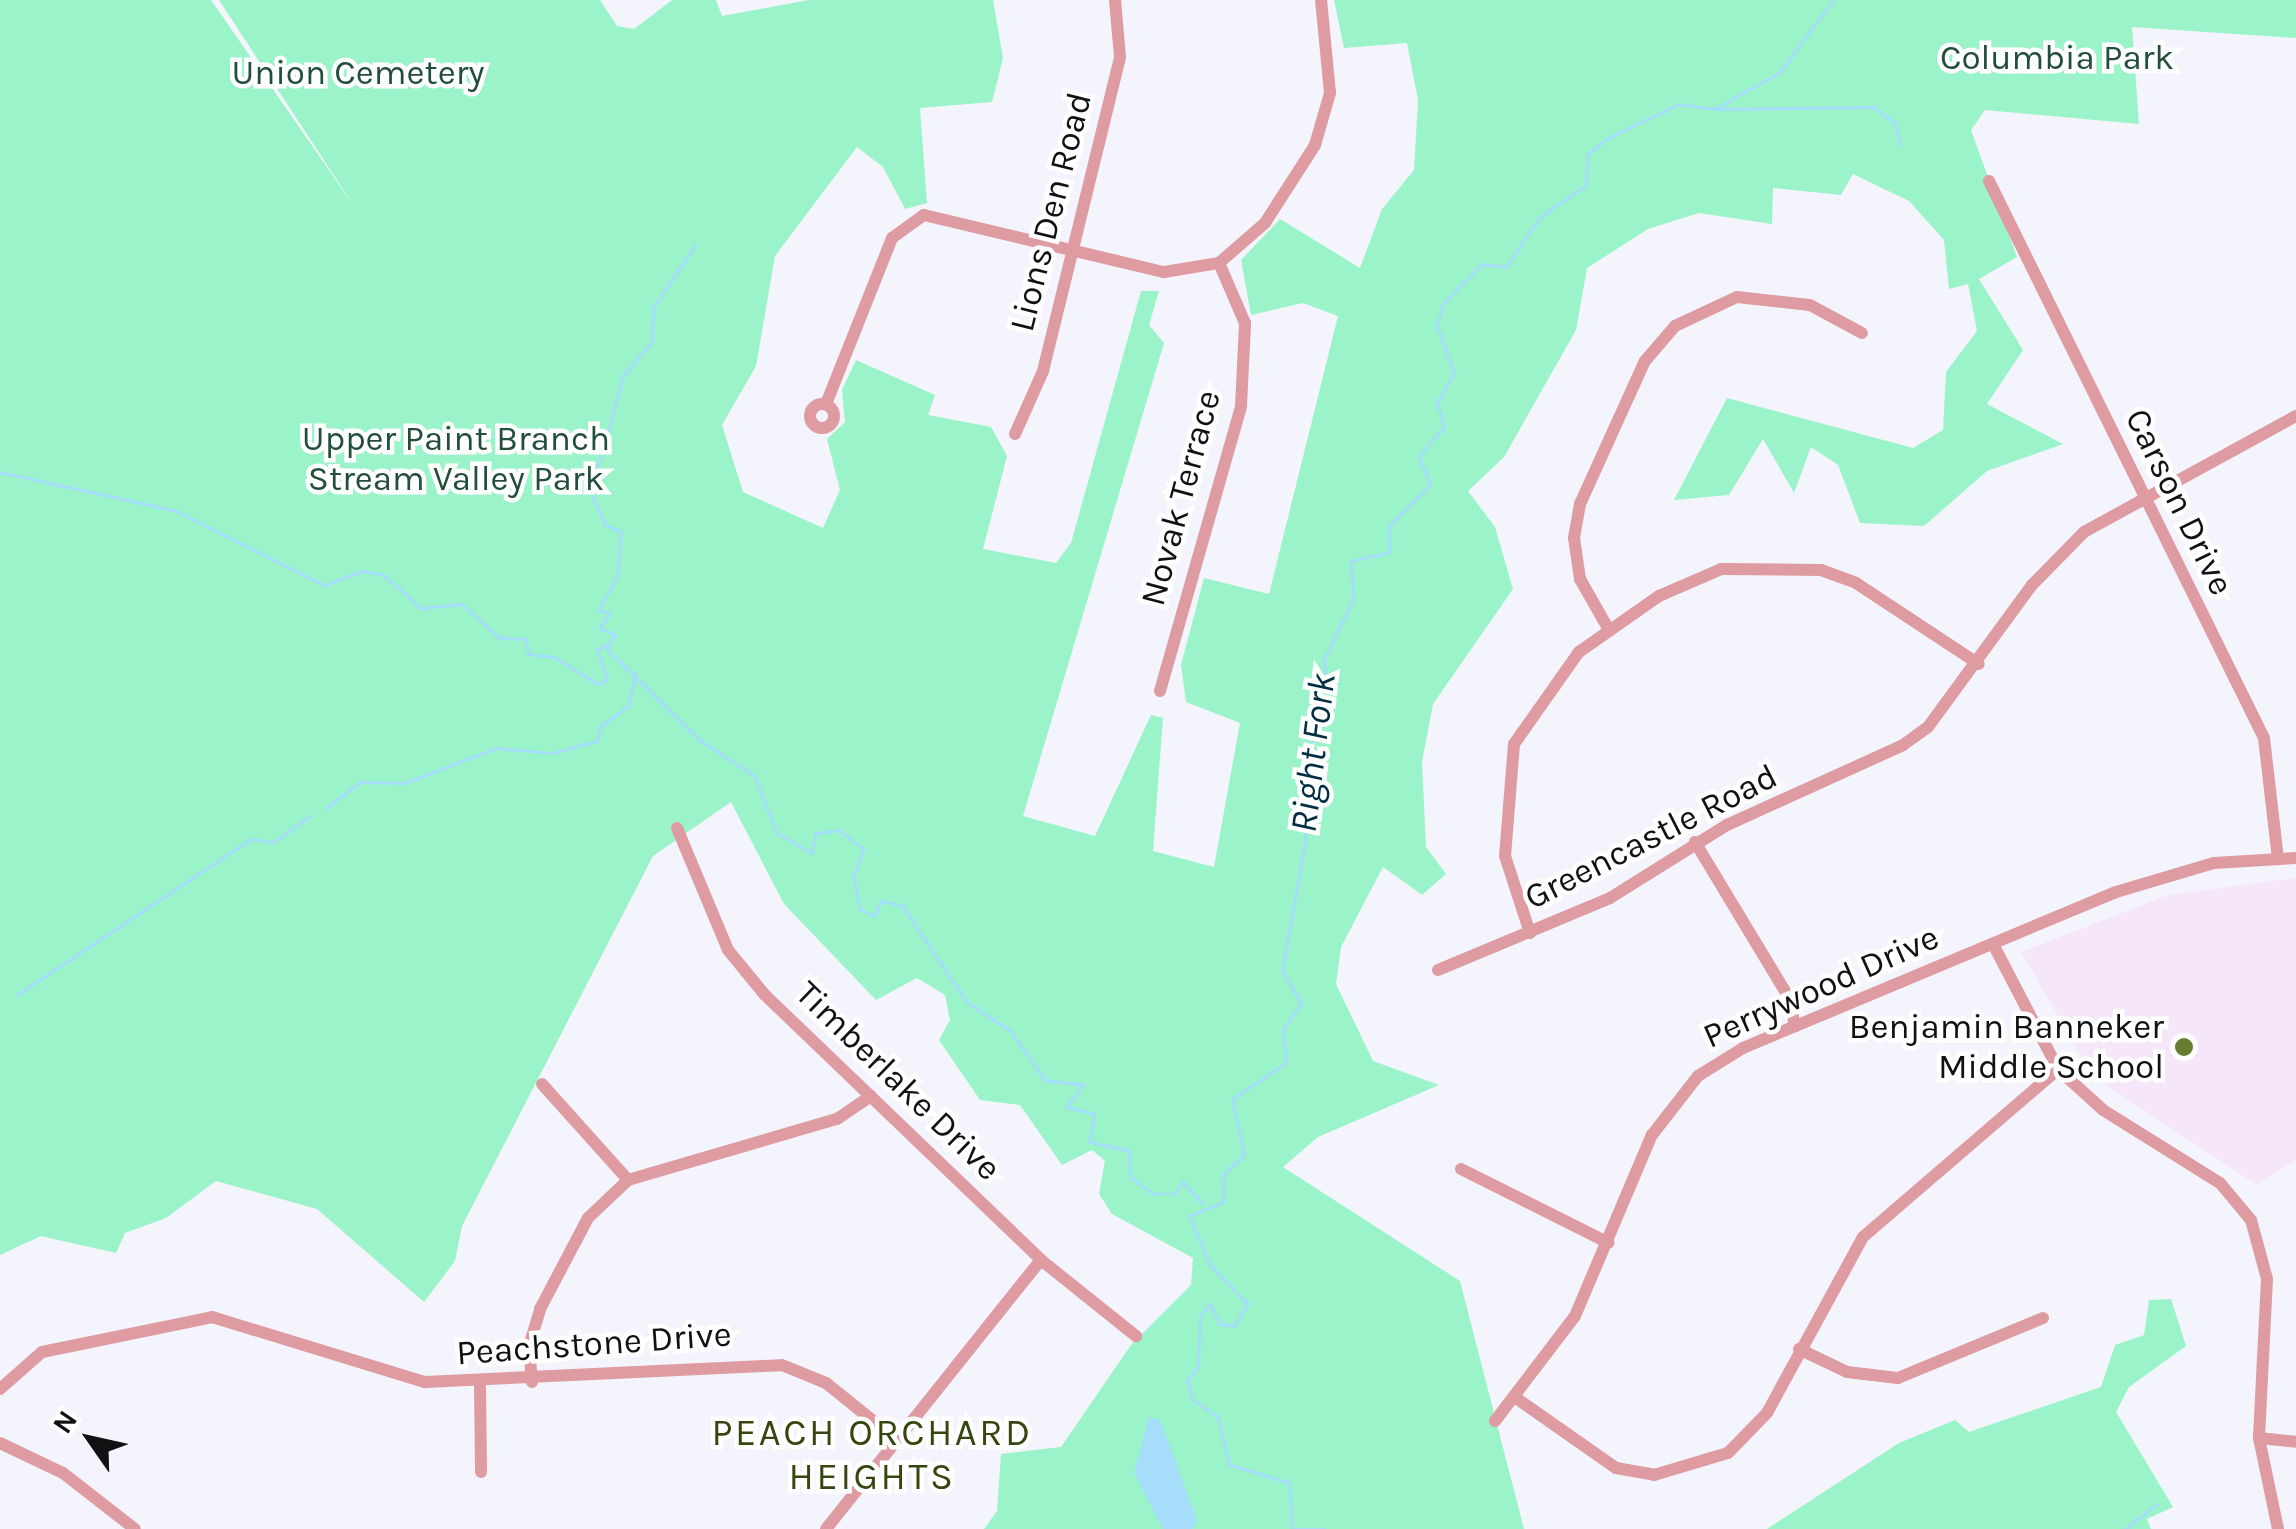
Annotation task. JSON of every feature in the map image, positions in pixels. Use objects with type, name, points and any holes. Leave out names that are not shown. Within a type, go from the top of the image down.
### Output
[{"type":"street","name":"Lions Den Road","points":[[1015,434],[1043,371],[1120,57],[1116,0]]},
{"type":"street","points":[[826,404],[905,224],[965,220],[1164,272],[1220,263],[1265,223],[1315,145],[1330,92],[1321,0]]},
{"type":"street","name":"Carson Drive","points":[[1989,181],[2139,495],[2272,760],[2278,859]]},
{"type":"street","name":"Novak Terrace","points":[[1160,691],[1240,406],[1245,323],[1220,263]]},
{"type":"street","points":[[1610,630],[1580,579],[1574,538],[1580,504],[1645,360],[1675,326],[1737,297],[1810,304],[1862,332]]},
{"type":"street","name":"Greencastle Road","points":[[1438,970],[1610,898],[1695,842],[1904,745],[1979,664],[2057,556],[2139,495],[2296,416]]},
{"type":"street","points":[[1530,934],[1505,856],[1506,772],[1530,711],[1610,630],[1693,578],[1791,564],[1856,583],[1979,664]]},
{"type":"street","name":"Timberlake Drive","points":[[677,828],[728,950],[1041,1260],[1136,1336]]},
{"type":"street","points":[[1695,842],[1788,998],[1796,1026]]},
{"type":"street","name":"Perrywood Drive","points":[[1495,1422],[1575,1316],[1679,1094],[1743,1048],[2174,871],[2296,858]]},
{"type":"street","points":[[1993,944],[2058,1069],[2102,1110],[2220,1183],[2251,1220],[2267,1280],[2259,1438],[2278,1529]]},
{"type":"street","points":[[1516,1398],[1616,1468],[1694,1469],[1756,1428],[1864,1237],[2058,1069]]},
{"type":"street","points":[[542,1084],[628,1180]]},
{"type":"street","points":[[532,1382],[529,1346],[540,1309],[588,1218],[628,1180],[837,1118],[872,1096]]},
{"type":"street","points":[[1461,1169],[1609,1244]]},
{"type":"street","points":[[826,1529],[1041,1260]]},
{"type":"street","name":"Peachstone Drive","points":[[0,1389],[42,1352],[189,1317],[376,1373],[480,1386],[782,1365],[826,1382],[897,1440]]},
{"type":"street","points":[[1799,1349],[1848,1372],[1898,1378],[2043,1318]]},
{"type":"street","points":[[480,1386],[481,1472]]},
{"type":"street","points":[[2259,1438],[2296,1442]]},
{"type":"street","points":[[0,1443],[63,1473],[136,1529]]},
{"type":"shaded area","name":"Benjamin Banneker Middle School","points":[[2296,878],[2296,1160],[2257,1185],[2093,1077],[2021,952],[2168,895]]},
{"type":"green space","name":"Upper Paint Branch Stream Valley Park","points":[[0,0],[211,0],[356,209],[219,0],[600,0],[617,26],[634,29],[672,0],[716,0],[722,16],[809,0],[993,0],[1003,58],[992,102],[920,108],[927,203],[905,209],[883,167],[857,147],[775,256],[756,366],[722,425],[743,492],[823,528],[840,490],[827,439],[845,422],[842,390],[856,360],[935,395],[928,415],[991,427],[1007,456],[983,549],[1056,563],[1071,543],[1141,291],[1159,291],[1149,325],[1164,343],[1023,816],[1095,836],[1151,715],[1163,718],[1153,851],[1214,867],[1240,723],[1186,702],[1181,665],[1204,578],[1269,594],[1338,316],[1303,303],[1251,315],[1241,260],[1280,219],[1360,268],[1382,209],[1414,170],[1418,100],[1407,43],[1344,48],[1334,0],[2296,0],[2296,38],[2132,27],[2139,124],[1985,110],[1971,130],[2017,257],[1979,279],[2023,350],[1987,404],[2063,444],[1987,471],[1924,526],[1860,523],[1838,465],[1811,447],[1794,493],[1763,439],[1729,495],[1674,500],[1727,398],[1913,448],[1943,430],[1946,372],[1977,331],[1968,284],[1949,289],[1944,240],[1909,201],[1853,174],[1841,195],[1773,188],[1772,224],[1699,213],[1648,229],[1587,268],[1576,330],[1504,457],[1468,491],[1495,527],[1513,589],[1433,704],[1422,762],[1426,847],[1446,874],[1422,895],[1383,867],[1341,947],[1336,984],[1373,1061],[1439,1085],[1318,1137],[1283,1167],[1460,1281],[1524,1529],[984,1529],[997,1511],[1001,1454],[1061,1447],[1131,1345],[1191,1285],[1193,1258],[1112,1214],[1099,1194],[1105,1161],[1092,1150],[1062,1165],[1020,1105],[980,1100],[939,1040],[950,1020],[945,995],[917,978],[876,1000],[784,904],[731,802],[653,856],[462,1226],[455,1261],[424,1302],[317,1209],[216,1181],[166,1218],[125,1233],[116,1253],[41,1236],[0,1255]]},
{"type":"green space","points":[[2171,1299],[2186,1346],[2129,1387],[2116,1412],[2173,1507],[2147,1519],[2151,1529],[1767,1529],[1899,1443],[1955,1420],[1969,1432],[2101,1387],[2115,1345],[2144,1335],[2149,1300]]},
{"type":"water","points":[[1149,1417],[1160,1420],[1197,1520],[1192,1529],[1163,1529],[1134,1473]]},
{"type":"waterway","name":"Right Fork","points":[[1292,1529],[1289,1483],[1229,1465],[1218,1418],[1192,1399],[1187,1380],[1198,1367],[1200,1316],[1210,1304],[1220,1324],[1234,1326],[1247,1304],[1210,1265],[1189,1216],[1223,1202],[1224,1174],[1244,1155],[1232,1099],[1286,1063],[1283,1030],[1301,1003],[1282,971],[1305,843],[1307,764],[1328,682],[1323,662],[1353,600],[1351,561],[1389,552],[1390,525],[1430,485],[1419,456],[1444,426],[1437,403],[1454,373],[1437,326],[1443,303],[1482,264],[1506,267],[1540,217],[1586,185],[1587,155],[1608,138],[1679,104],[1715,109],[1780,72],[1833,0]]},
{"type":"waterway","points":[[1716,109],[1874,107],[1895,123],[1901,145]]},
{"type":"waterway","points":[[696,245],[654,307],[652,343],[624,375],[591,492],[606,525],[621,532],[618,575],[599,610],[610,613],[600,628],[615,635],[607,649],[701,741],[755,776],[777,833],[812,853],[816,833],[839,830],[864,849],[854,876],[860,909],[874,916],[881,901],[902,905],[967,1002],[1011,1031],[1045,1080],[1084,1085],[1067,1107],[1095,1114],[1090,1142],[1129,1150],[1131,1178],[1155,1194],[1174,1194],[1183,1181],[1203,1204]]},
{"type":"waterway","points":[[0,472],[177,511],[324,585],[363,571],[384,575],[421,608],[462,604],[500,638],[526,639],[529,654],[554,657],[598,684],[607,679],[597,650],[607,644]]},
{"type":"waterway","points":[[325,809],[360,782],[405,783],[496,748],[552,753],[597,741],[600,727],[629,705],[635,673]]},
{"type":"waterway","points":[[17,995],[251,839],[273,842],[310,816]]},
{"type":"waterway","points":[[2125,1529],[2157,1504]]},
{"type":"waterway","name":"Right Fork","points":[[1296,1529],[1325,1529]]},
{"type":"place","name":"Benjamin Banneker Middle School","points":[[2184,1047]]},
{"type":"district","name":"PEACH ORCHARD HEIGHTS","points":[[872,1455]]},
{"type":"park label","name":"Columbia Park","points":[[2057,58]]},
{"type":"park label","name":"Union Cemetery","points":[[358,73]]}]
